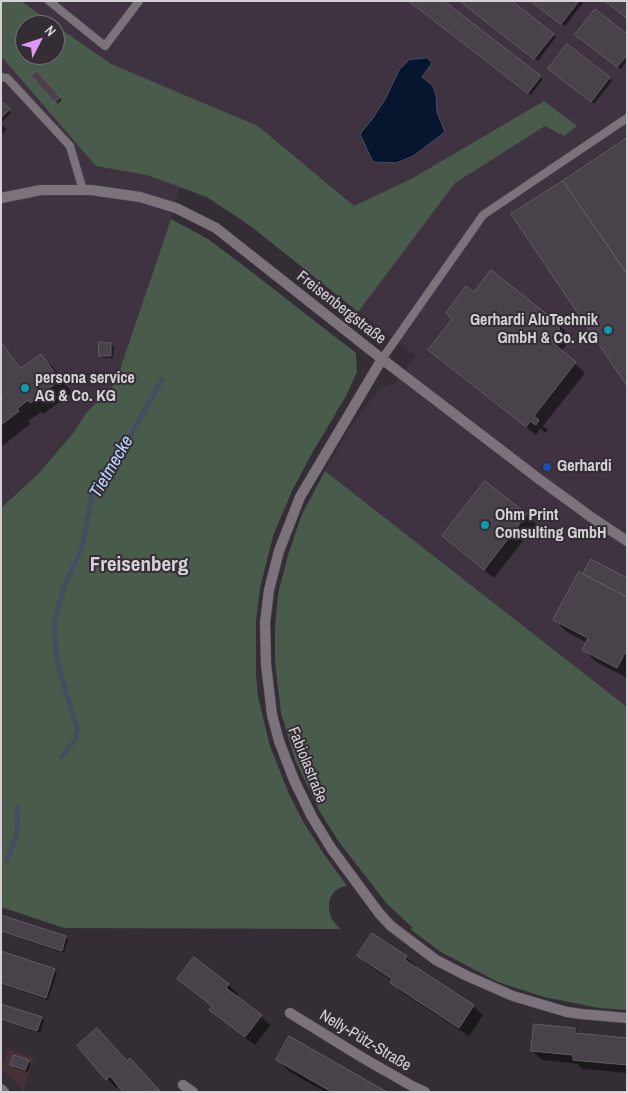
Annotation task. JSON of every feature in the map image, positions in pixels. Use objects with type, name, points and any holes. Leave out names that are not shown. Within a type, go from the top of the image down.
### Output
[{"type":"street","name":"Freisenbergstraße","points":[[1,198],[41,190],[83,190],[140,197],[176,208],[216,228],[546,485],[627,541]]},
{"type":"street","name":"Fabiolastraße","points":[[382,359],[300,497],[279,551],[269,590],[265,624],[266,664],[272,715],[282,749],[294,780],[312,817],[331,848],[379,913],[391,926],[436,960],[513,996],[567,1012],[627,1018]]},
{"type":"street","name":"Nelly-Pütz-Straße","points":[[290,1013],[363,1058],[425,1092]]},
{"type":"street","points":[[183,1085],[194,1092]]},
{"type":"street","points":[[1,1089],[4,1092]]},
{"type":"lane","points":[[49,1],[105,46],[139,1]]},
{"type":"lane","points":[[1,77],[7,78],[70,146],[83,190]]},
{"type":"lane","points":[[382,359],[483,215],[627,118]]},
{"type":"shaded area","points":[[1,1],[627,1],[627,707],[325,471],[351,426],[379,389],[386,385],[395,384],[416,356],[243,221],[209,200],[180,186],[171,219],[115,384],[86,413],[74,432],[38,474],[1,508]]},
{"type":"shaded area","points":[[8,1049],[34,1058],[23,1092],[13,1079],[1,1069]]},
{"type":"green space","points":[[1,1],[21,1],[41,15],[15,15],[15,65],[65,65],[65,32],[111,64],[258,126],[354,206],[413,178],[544,101],[577,126],[564,136],[545,126],[455,183],[358,312],[252,227],[207,197],[147,175],[96,166],[1,56]]},
{"type":"green space","points":[[171,219],[208,239],[356,353],[357,372],[346,396],[292,491],[273,536],[260,588],[256,621],[258,696],[270,746],[289,794],[304,823],[347,886],[339,888],[334,892],[329,904],[332,918],[341,929],[64,928],[1,907],[1,508],[38,474],[74,432],[86,413],[115,384]]},
{"type":"green space","points":[[325,471],[627,707],[627,1010],[599,1008],[544,997],[498,982],[441,952],[410,929],[413,928],[387,904],[339,842],[320,812],[295,760],[281,713],[275,663],[275,626],[278,594],[288,555],[302,514]]},
{"type":"water","points":[[427,58],[432,63],[422,77],[433,86],[436,95],[437,112],[445,132],[413,156],[396,163],[374,162],[360,134],[386,98],[399,70],[409,60]]},
{"type":"building","points":[[409,1],[444,1],[541,76],[528,93]]},
{"type":"building","points":[[460,1],[512,1],[554,34],[534,59]]},
{"type":"building","points":[[531,1],[579,1],[561,24]]},
{"type":"building","points":[[605,1],[627,1],[627,18]]},
{"type":"building","points":[[595,9],[627,34],[627,55],[617,67],[575,35]]},
{"type":"building","points":[[567,44],[610,77],[591,102],[548,69]]},
{"type":"building","points":[[37,71],[60,97],[54,102],[31,76]]},
{"type":"building","points":[[3,103],[10,109],[1,118],[1,105]]},
{"type":"building","points":[[627,138],[627,274],[563,181]]},
{"type":"building","name":"Gerhardi AluTechnik GmbH & Co. KG","points":[[563,181],[627,274],[627,386],[511,214]]},
{"type":"building","points":[[491,270],[558,323],[560,333],[552,342],[576,362],[534,416],[539,420],[536,425],[530,421],[526,427],[428,350],[452,319],[446,313],[466,286],[474,292]]},
{"type":"building","name":"persona service AG & Co. KG","points":[[1,342],[21,368],[41,354],[60,380],[30,403],[28,400],[17,409],[19,411],[1,425],[1,401],[3,399],[1,397]]},
{"type":"building","points":[[99,342],[111,343],[111,356],[99,356]]},
{"type":"building","name":"Ohm Print Consulting GmbH","points":[[485,481],[527,514],[484,570],[442,536]]},
{"type":"building","points":[[591,559],[627,578],[627,597],[583,574]]},
{"type":"building","points":[[579,572],[627,597],[627,649],[617,668],[582,650],[588,638],[553,620]]},
{"type":"building","points":[[1,915],[66,936],[62,951],[1,931]]},
{"type":"building","points":[[372,933],[407,956],[405,960],[474,1005],[459,1028],[390,983],[392,979],[357,956]]},
{"type":"building","points":[[1,951],[55,969],[46,998],[1,983]]},
{"type":"building","points":[[194,957],[229,984],[226,988],[262,1015],[245,1037],[209,1010],[212,1006],[177,979]]},
{"type":"building","points":[[1,1004],[42,1017],[37,1031],[1,1019]]},
{"type":"building","points":[[534,1024],[575,1028],[575,1033],[627,1038],[627,1065],[573,1060],[573,1055],[531,1051]]},
{"type":"building","points":[[97,1028],[127,1061],[130,1058],[160,1091],[123,1092],[110,1076],[106,1080],[77,1046]]},
{"type":"building","points":[[289,1036],[387,1092],[332,1092],[276,1060]]},
{"type":"building","points":[[14,1055],[29,1060],[25,1070],[10,1065]]},
{"type":"waterway","name":"Tietmecke","points":[[61,757],[76,739],[77,728],[57,662],[54,625],[64,586],[82,548],[92,495],[121,452],[162,380]]},
{"type":"waterway","name":"Tietmecke","points":[[7,861],[17,833],[18,807]]},
{"type":"place","name":"Gerhardi AluTechnik GmbH & Co. KG","points":[[608,330]]},
{"type":"place","name":"persona service AG & Co. KG","points":[[25,388]]},
{"type":"place","name":"Gerhardi","points":[[547,467]]},
{"type":"place","name":"Ohm Print Consulting GmbH","points":[[485,525]]},
{"type":"district","name":"Freisenberg","points":[[139,565]]}]
